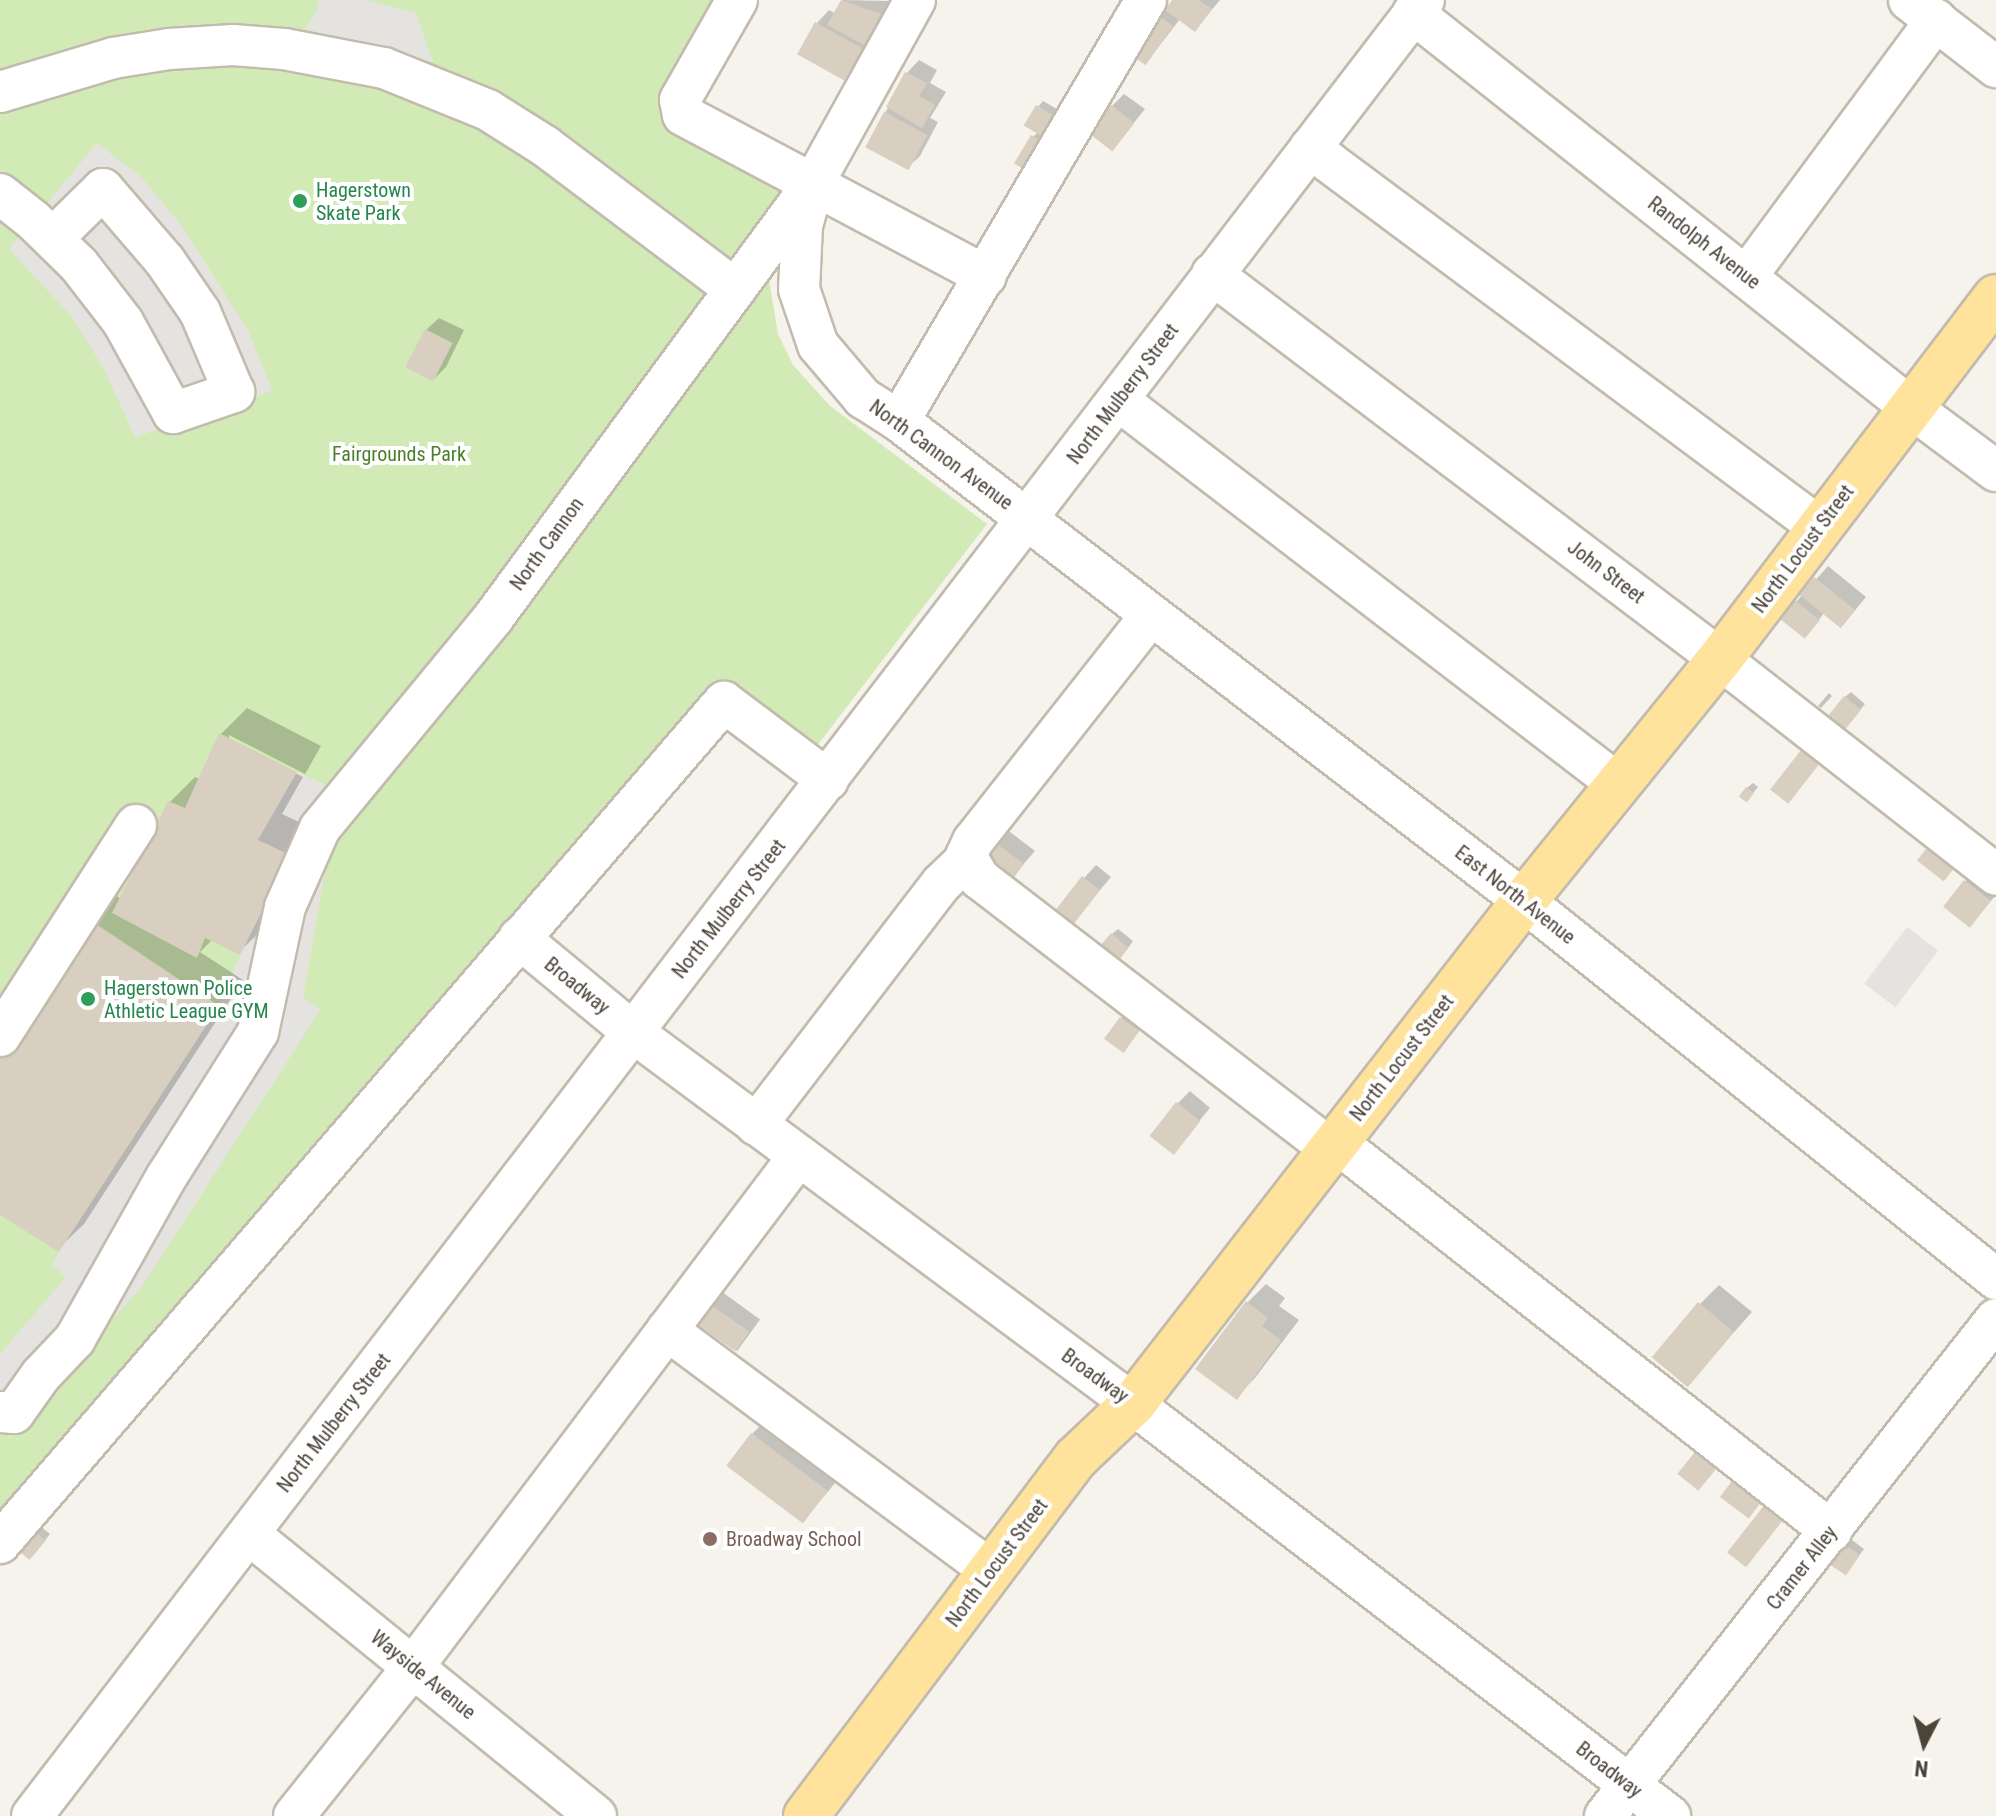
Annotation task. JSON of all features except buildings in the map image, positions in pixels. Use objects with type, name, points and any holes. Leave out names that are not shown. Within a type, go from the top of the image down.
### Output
[{"type":"main road","name":"North Locust Street","points":[[806,1816],[1076,1458],[1133,1404],[1524,901],[1720,659],[1996,297]]},
{"type":"street","points":[[737,0],[688,85],[680,108],[691,120],[814,182],[986,276]]},
{"type":"street","name":"North Cannon Avenue","points":[[915,0],[814,182],[802,226],[799,289],[818,345],[863,398],[899,421],[1028,520]]},
{"type":"street","points":[[899,421],[1146,0]]},
{"type":"street","name":"North Mulberry Street","points":[[32,1816],[1419,7]]},
{"type":"street","name":"Randolph Avenue","points":[[1419,7],[1746,277],[1996,471]]},
{"type":"street","points":[[1746,277],[1922,10],[1996,67]]},
{"type":"street","points":[[0,92],[113,58],[217,46],[284,49],[384,68],[488,110],[545,146],[735,289]]},
{"type":"street","points":[[1310,148],[1819,527]]},
{"type":"street","name":"North Cannon","points":[[0,1412],[14,1413],[41,1375],[75,1339],[167,1176],[258,1032],[285,907],[320,828],[493,618],[814,182]]},
{"type":"street","points":[[0,194],[53,238],[79,265],[123,322],[173,413],[234,392],[200,312],[165,261],[103,189],[53,238]]},
{"type":"street","name":"John Street","points":[[1212,274],[1720,659],[1996,875]]},
{"type":"street","points":[[1118,400],[1618,784]]},
{"type":"street","name":"East North Avenue","points":[[1028,520],[1524,901],[1996,1279]]},
{"type":"street","points":[[756,1125],[942,883],[959,863],[967,859],[973,841],[1151,615]]},
{"type":"street","points":[[0,1543],[724,702],[828,780]]},
{"type":"street","points":[[0,1036],[136,825]]},
{"type":"street","points":[[967,859],[980,879],[1333,1146],[1831,1531]]},
{"type":"street","name":"Broadway","points":[[519,938],[634,1033],[1133,1404],[1670,1816]]},
{"type":"street","points":[[294,1816],[413,1667],[798,1157]]},
{"type":"street","name":"Cramer Alley","points":[[1605,1816],[1631,1787],[1996,1319]]},
{"type":"street","points":[[667,1330],[991,1571]]},
{"type":"street","name":"Wayside Avenue","points":[[249,1534],[596,1816]]},
{"type":"green space","name":"Fairgrounds Park","points":[[0,0],[722,0],[660,107],[787,179],[767,267],[778,334],[793,365],[829,405],[987,524],[813,751],[728,684],[0,1522]]},
{"type":"shaded area","points":[[318,0],[366,0],[416,13],[433,62],[305,29],[318,9]]},
{"type":"shaded area","points":[[97,143],[141,177],[182,226],[248,330],[272,391],[135,437],[104,369],[72,317],[9,249]]},
{"type":"shaded area","points":[[297,772],[356,798],[331,838],[303,998],[321,1009],[141,1288],[19,1422],[0,1436],[0,1354],[66,1277],[52,1265],[59,1252],[219,1006],[240,955],[258,840]]},
{"type":"shaded area","points":[[1907,927],[1938,950],[1895,1007],[1864,984]]},
{"type":"place","name":"Hagerstown Skate Park","points":[[300,201]]},
{"type":"place","name":"Hagerstown Police Athletic League GYM","points":[[88,999]]},
{"type":"place","name":"Broadway School","points":[[710,1539]]}]
